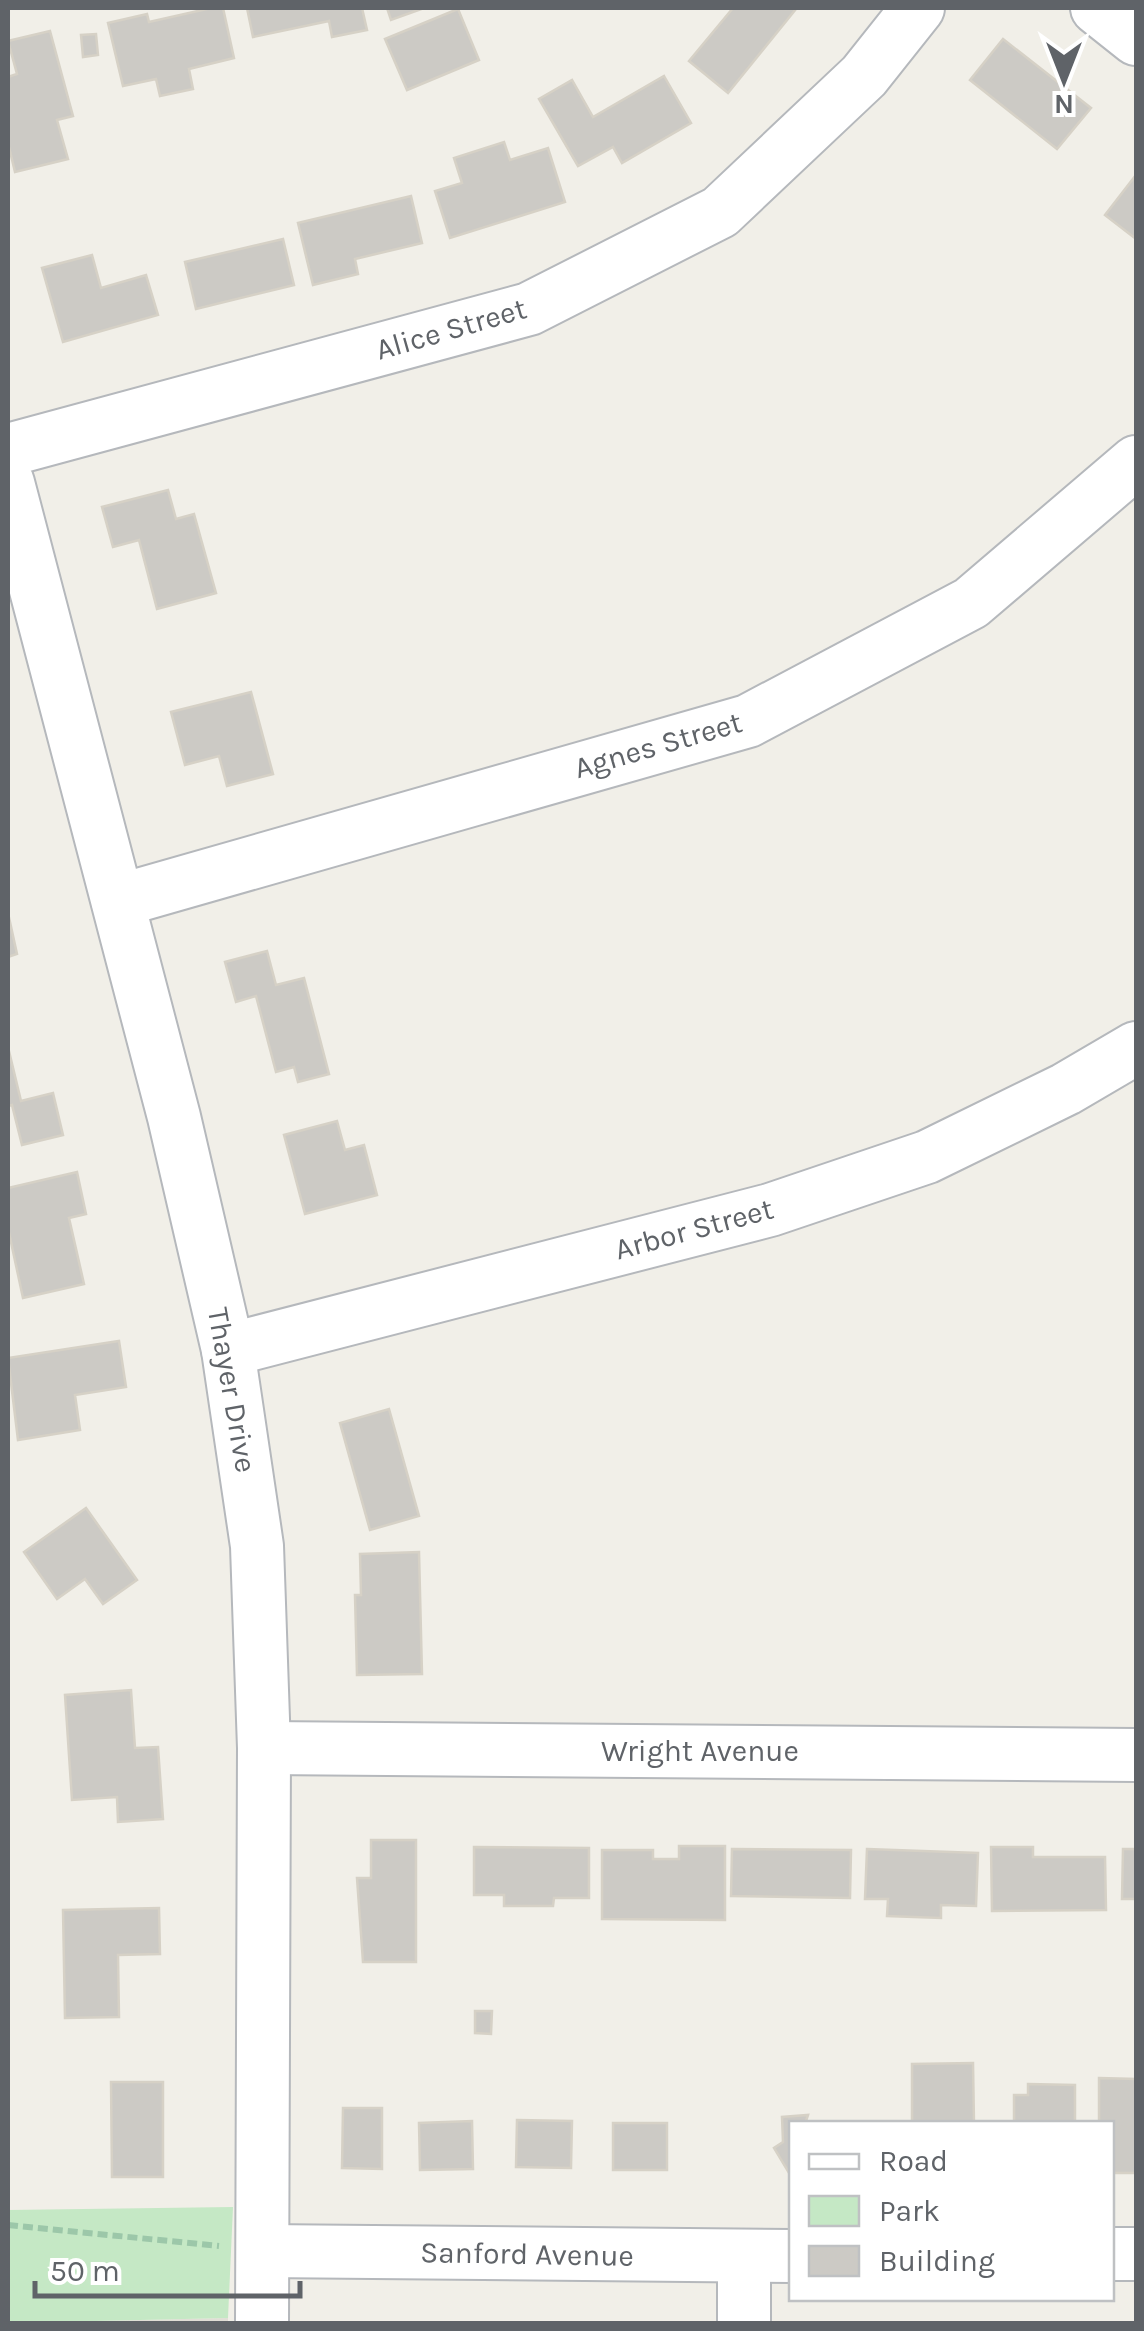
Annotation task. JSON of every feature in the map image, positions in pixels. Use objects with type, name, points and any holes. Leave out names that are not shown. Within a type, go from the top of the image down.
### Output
[{"type":"street","name":"Alice Street","points":[[8,450],[529,310],[720,212],[864,76],[918,8]]},
{"type":"street","points":[[1098,8],[1136,39]]},
{"type":"street","name":"Agnes Street","points":[[118,902],[748,720],[971,603],[1136,462]]},
{"type":"street","name":"Thayer Drive","points":[[8,483],[118,902],[228,1350],[257,1546],[264,1748],[247,2249],[262,2324]]},
{"type":"street","name":"Arbor Street","points":[[228,1350],[770,1210],[927,1157],[1066,1089],[1136,1048]]},
{"type":"street","name":"Wright Avenue","points":[[264,1748],[1136,1754]]},
{"type":"street","name":"Sanford Avenue","points":[[247,2249],[768,2256]]},
{"type":"street","points":[[744,2324],[768,2256]]},
{"type":"path","points":[[8,2225],[247,2249]]},
{"type":"shaded area","points":[[228,2318],[228,2324],[8,2323]]},
{"type":"green space","points":[[233,2207],[228,2318],[8,2323],[8,2210]]},
{"type":"building","points":[[223,8],[234,58],[189,69],[193,89],[160,96],[156,79],[123,86],[108,23],[147,14],[149,22]]},
{"type":"building","points":[[247,8],[362,8],[367,30],[332,37],[329,21],[253,37]]},
{"type":"building","points":[[387,8],[424,8],[391,20]]},
{"type":"building","points":[[733,8],[796,9],[728,93],[689,61]]},
{"type":"building","points":[[458,9],[479,60],[407,90],[385,39]]},
{"type":"building","points":[[50,31],[73,116],[57,120],[68,159],[15,172],[8,143],[8,77],[17,74],[8,41]]},
{"type":"building","points":[[96,34],[98,55],[83,57],[81,35]]},
{"type":"building","points":[[1003,39],[1091,108],[1057,149],[970,80]]},
{"type":"building","points":[[664,76],[691,123],[622,163],[613,147],[578,166],[539,99],[572,80],[593,117]]},
{"type":"building","points":[[504,142],[510,160],[548,148],[565,202],[450,238],[435,191],[462,183],[454,158]]},
{"type":"building","points":[[1136,175],[1136,239],[1105,215]]},
{"type":"building","points":[[411,196],[422,243],[355,259],[358,274],[313,285],[298,223]]},
{"type":"building","points":[[283,239],[294,285],[196,309],[185,262]]},
{"type":"building","points":[[92,255],[101,288],[146,275],[158,315],[63,342],[42,268]]},
{"type":"building","points":[[168,490],[176,519],[194,514],[216,593],[157,609],[139,540],[113,547],[102,507]]},
{"type":"building","points":[[251,692],[273,774],[227,786],[219,756],[185,765],[171,712]]},
{"type":"building","points":[[8,913],[17,954],[8,957]]},
{"type":"building","points":[[267,951],[276,985],[304,978],[329,1074],[298,1082],[294,1067],[276,1072],[256,996],[236,1002],[225,962]]},
{"type":"building","points":[[8,1047],[21,1101],[53,1093],[63,1135],[22,1145],[12,1105],[8,1106]]},
{"type":"building","points":[[337,1121],[345,1150],[364,1145],[377,1195],[305,1214],[284,1135]]},
{"type":"building","points":[[77,1172],[86,1214],[69,1218],[84,1284],[23,1298],[8,1228],[8,1188]]},
{"type":"building","points":[[119,1341],[126,1387],[75,1395],[80,1430],[18,1440],[8,1358]]},
{"type":"building","points":[[389,1409],[419,1516],[370,1530],[340,1423]]},
{"type":"building","points":[[86,1508],[137,1580],[103,1604],[85,1579],[57,1599],[24,1552]]},
{"type":"building","points":[[419,1552],[422,1674],[357,1675],[355,1595],[361,1595],[360,1554]]},
{"type":"building","points":[[131,1690],[135,1748],[158,1747],[163,1819],[118,1822],[117,1797],[72,1800],[65,1695]]},
{"type":"building","points":[[371,1840],[416,1840],[416,1962],[363,1962],[357,1878],[371,1878]]},
{"type":"building","points":[[679,1846],[725,1846],[725,1920],[602,1919],[602,1850],[653,1850],[653,1859],[679,1859]]},
{"type":"building","points":[[474,1847],[589,1848],[589,1898],[554,1898],[553,1906],[504,1906],[504,1895],[474,1895]]},
{"type":"building","points":[[991,1847],[1033,1847],[1033,1857],[1105,1857],[1106,1910],[992,1911]]},
{"type":"building","points":[[732,1849],[851,1850],[850,1898],[731,1896]]},
{"type":"building","points":[[867,1849],[978,1853],[976,1906],[941,1905],[941,1918],[887,1916],[888,1899],[865,1899]]},
{"type":"building","points":[[1123,1849],[1136,1849],[1136,1899],[1122,1899]]},
{"type":"building","points":[[159,1908],[160,1954],[118,1955],[119,2017],[65,2018],[63,1910]]},
{"type":"building","points":[[475,2011],[492,2011],[491,2034],[475,2033]]},
{"type":"building","points":[[973,2063],[974,2121],[912,2121],[912,2064]]},
{"type":"building","points":[[1099,2078],[1136,2079],[1136,2173],[1114,2173],[1114,2121],[1099,2121]]},
{"type":"building","points":[[111,2082],[163,2082],[163,2177],[112,2177]]},
{"type":"building","points":[[1028,2084],[1075,2085],[1075,2121],[1014,2121],[1014,2095],[1028,2095]]},
{"type":"building","points":[[343,2108],[382,2108],[382,2169],[342,2168]]},
{"type":"building","points":[[808,2115],[806,2121],[789,2121],[789,2173],[774,2148],[783,2142],[782,2117]]},
{"type":"building","points":[[517,2120],[572,2121],[571,2168],[516,2167]]},
{"type":"building","points":[[472,2121],[473,2169],[420,2170],[419,2123]]},
{"type":"building","points":[[613,2123],[667,2123],[667,2170],[613,2170]]}]
